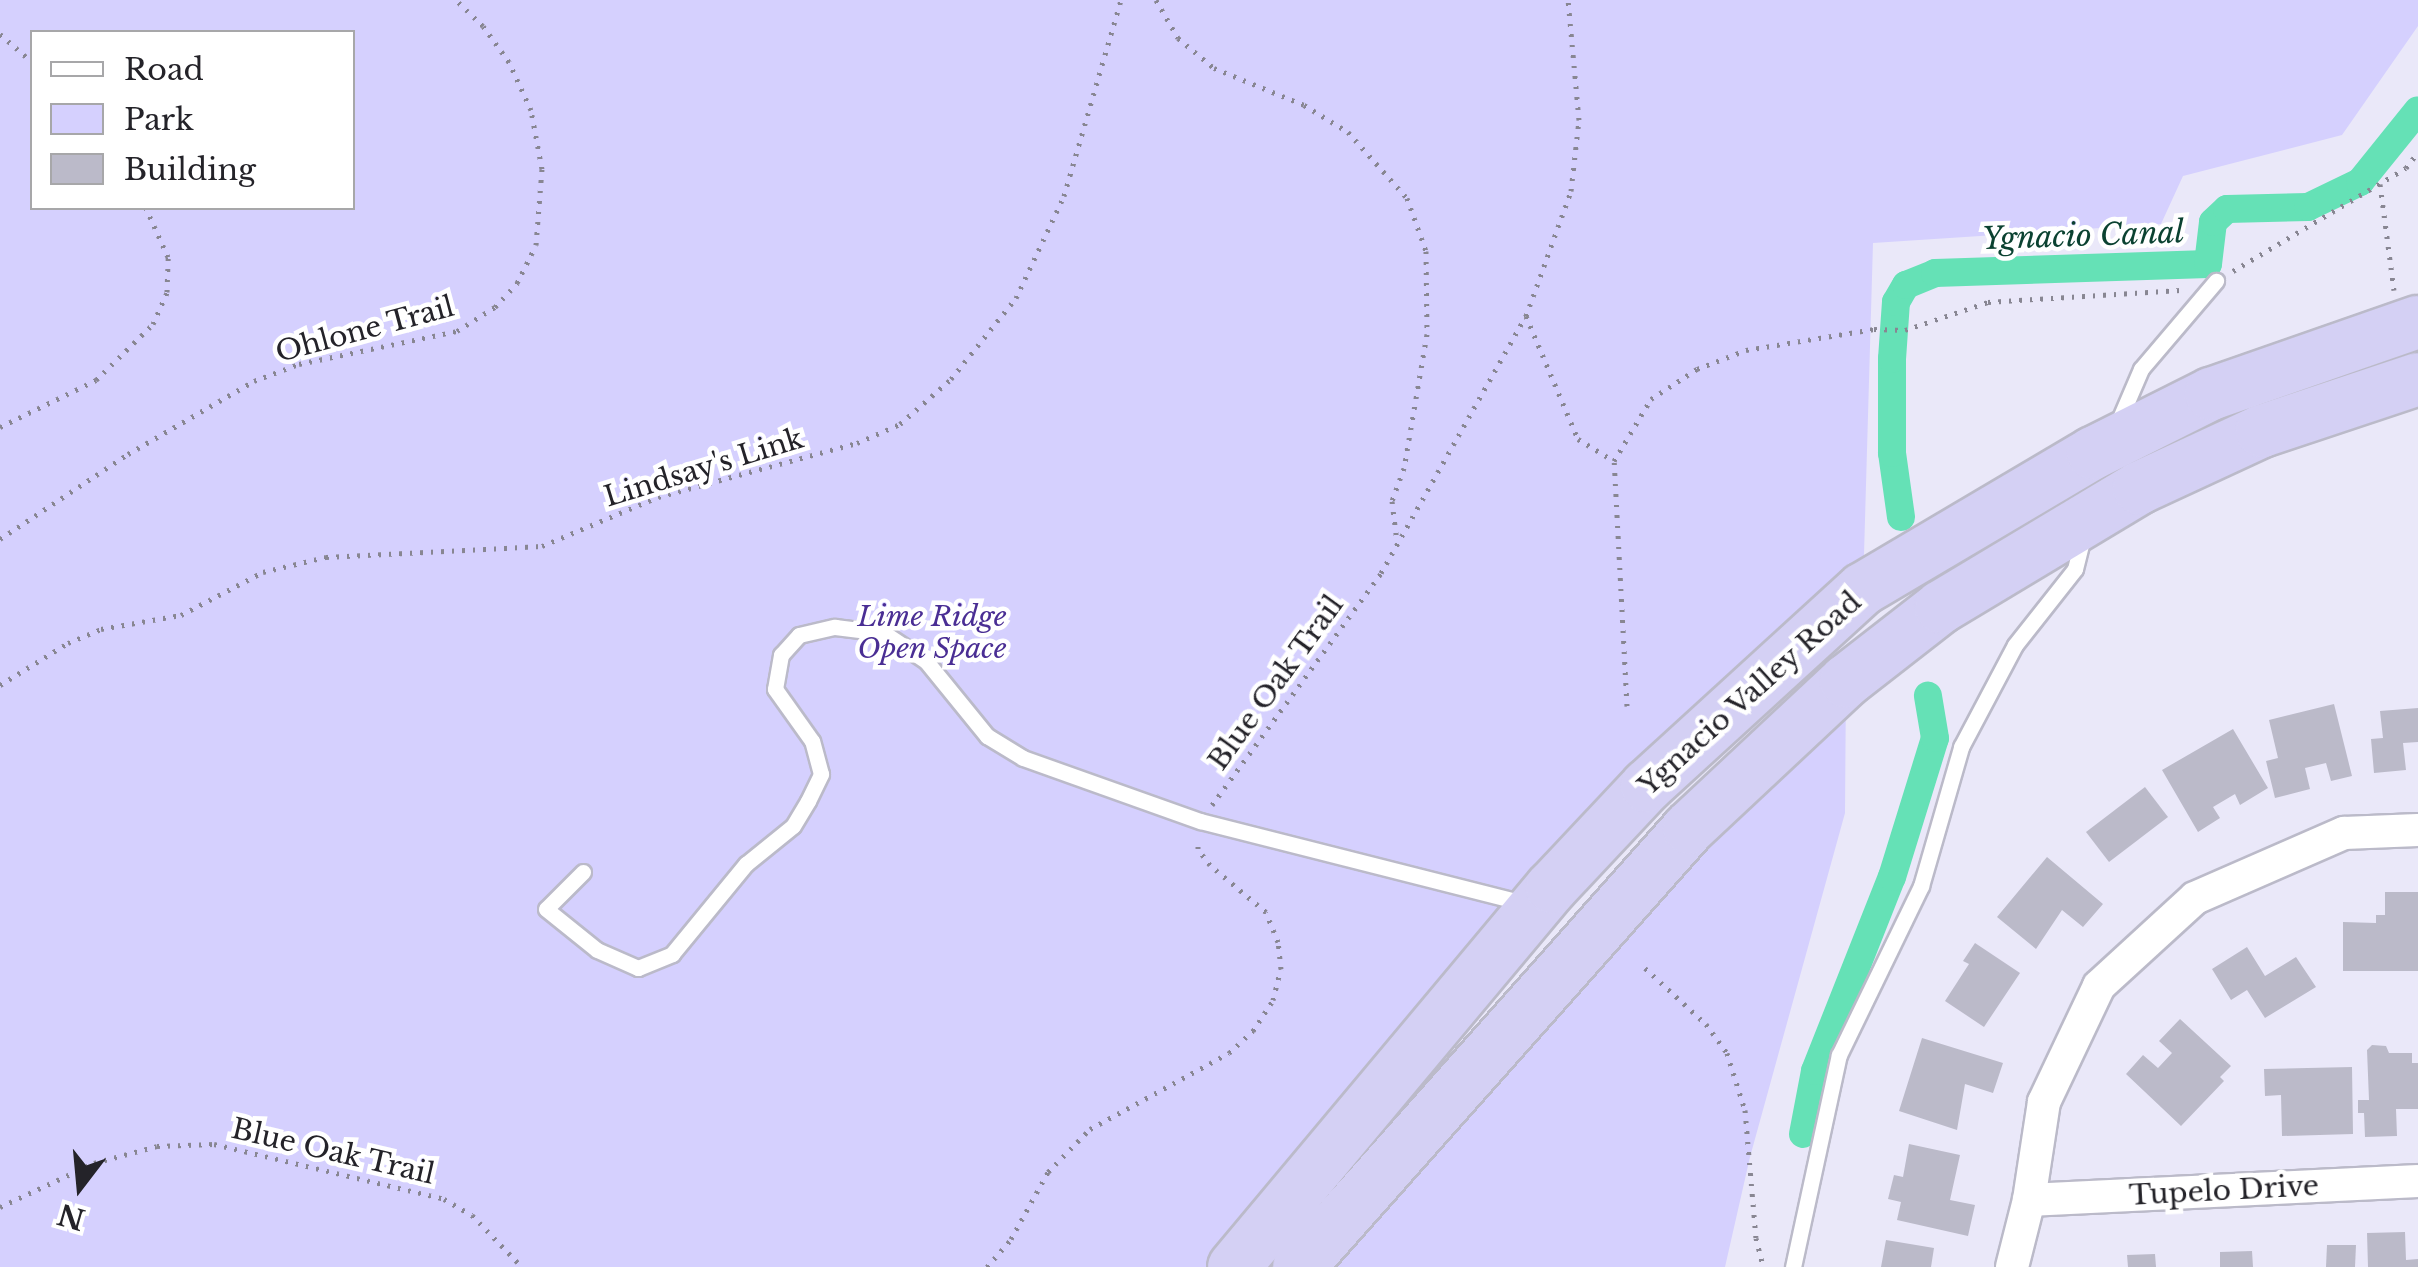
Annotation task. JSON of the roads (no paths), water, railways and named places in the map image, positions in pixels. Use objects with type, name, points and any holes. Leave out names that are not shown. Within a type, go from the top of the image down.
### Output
[{"type":"highway","name":"Ygnacio Valley Road","points":[[1234,1267],[1536,906],[1647,786],[1863,589],[2211,394],[2408,325]]},
{"type":"highway","name":"Ygnacio Valley Road","points":[[1299,1267],[1688,828],[1846,681],[1927,618],[2091,509],[2262,431],[2418,379]]},
{"type":"street","points":[[2012,1267],[2029,1200],[2044,1102],[2099,986],[2195,898],[2344,833],[2418,830]]},
{"type":"street","name":"Tupelo Drive","points":[[2029,1200],[2418,1181]]},
{"type":"lane","points":[[2107,454],[2140,369],[2216,281]]},
{"type":"lane","points":[[1793,1267],[1839,1055],[1921,886],[1961,747],[2015,645],[2074,569],[2091,509]]},
{"type":"lane","points":[[583,872],[546,909],[596,950],[638,968],[672,954],[746,864],[793,826],[808,801],[821,774],[812,742],[774,689],[781,654],[799,635],[835,627],[884,633],[926,660],[987,736],[1023,758],[1200,821],[1536,906]]},
{"type":"waterway","name":"Ygnacio Canal","points":[[1901,517],[1892,453],[1892,359],[1896,302],[1906,285],[1935,273],[2208,264],[2213,222],[2227,209],[2308,207],[2360,182],[2418,110]]},
{"type":"waterway","name":"Ygnacio Canal","points":[[1803,1134],[1815,1071],[1892,877],[1935,738],[1928,696]]},
{"type":"park label","name":"Lime Ridge Open Space","points":[[932,633]]}]
